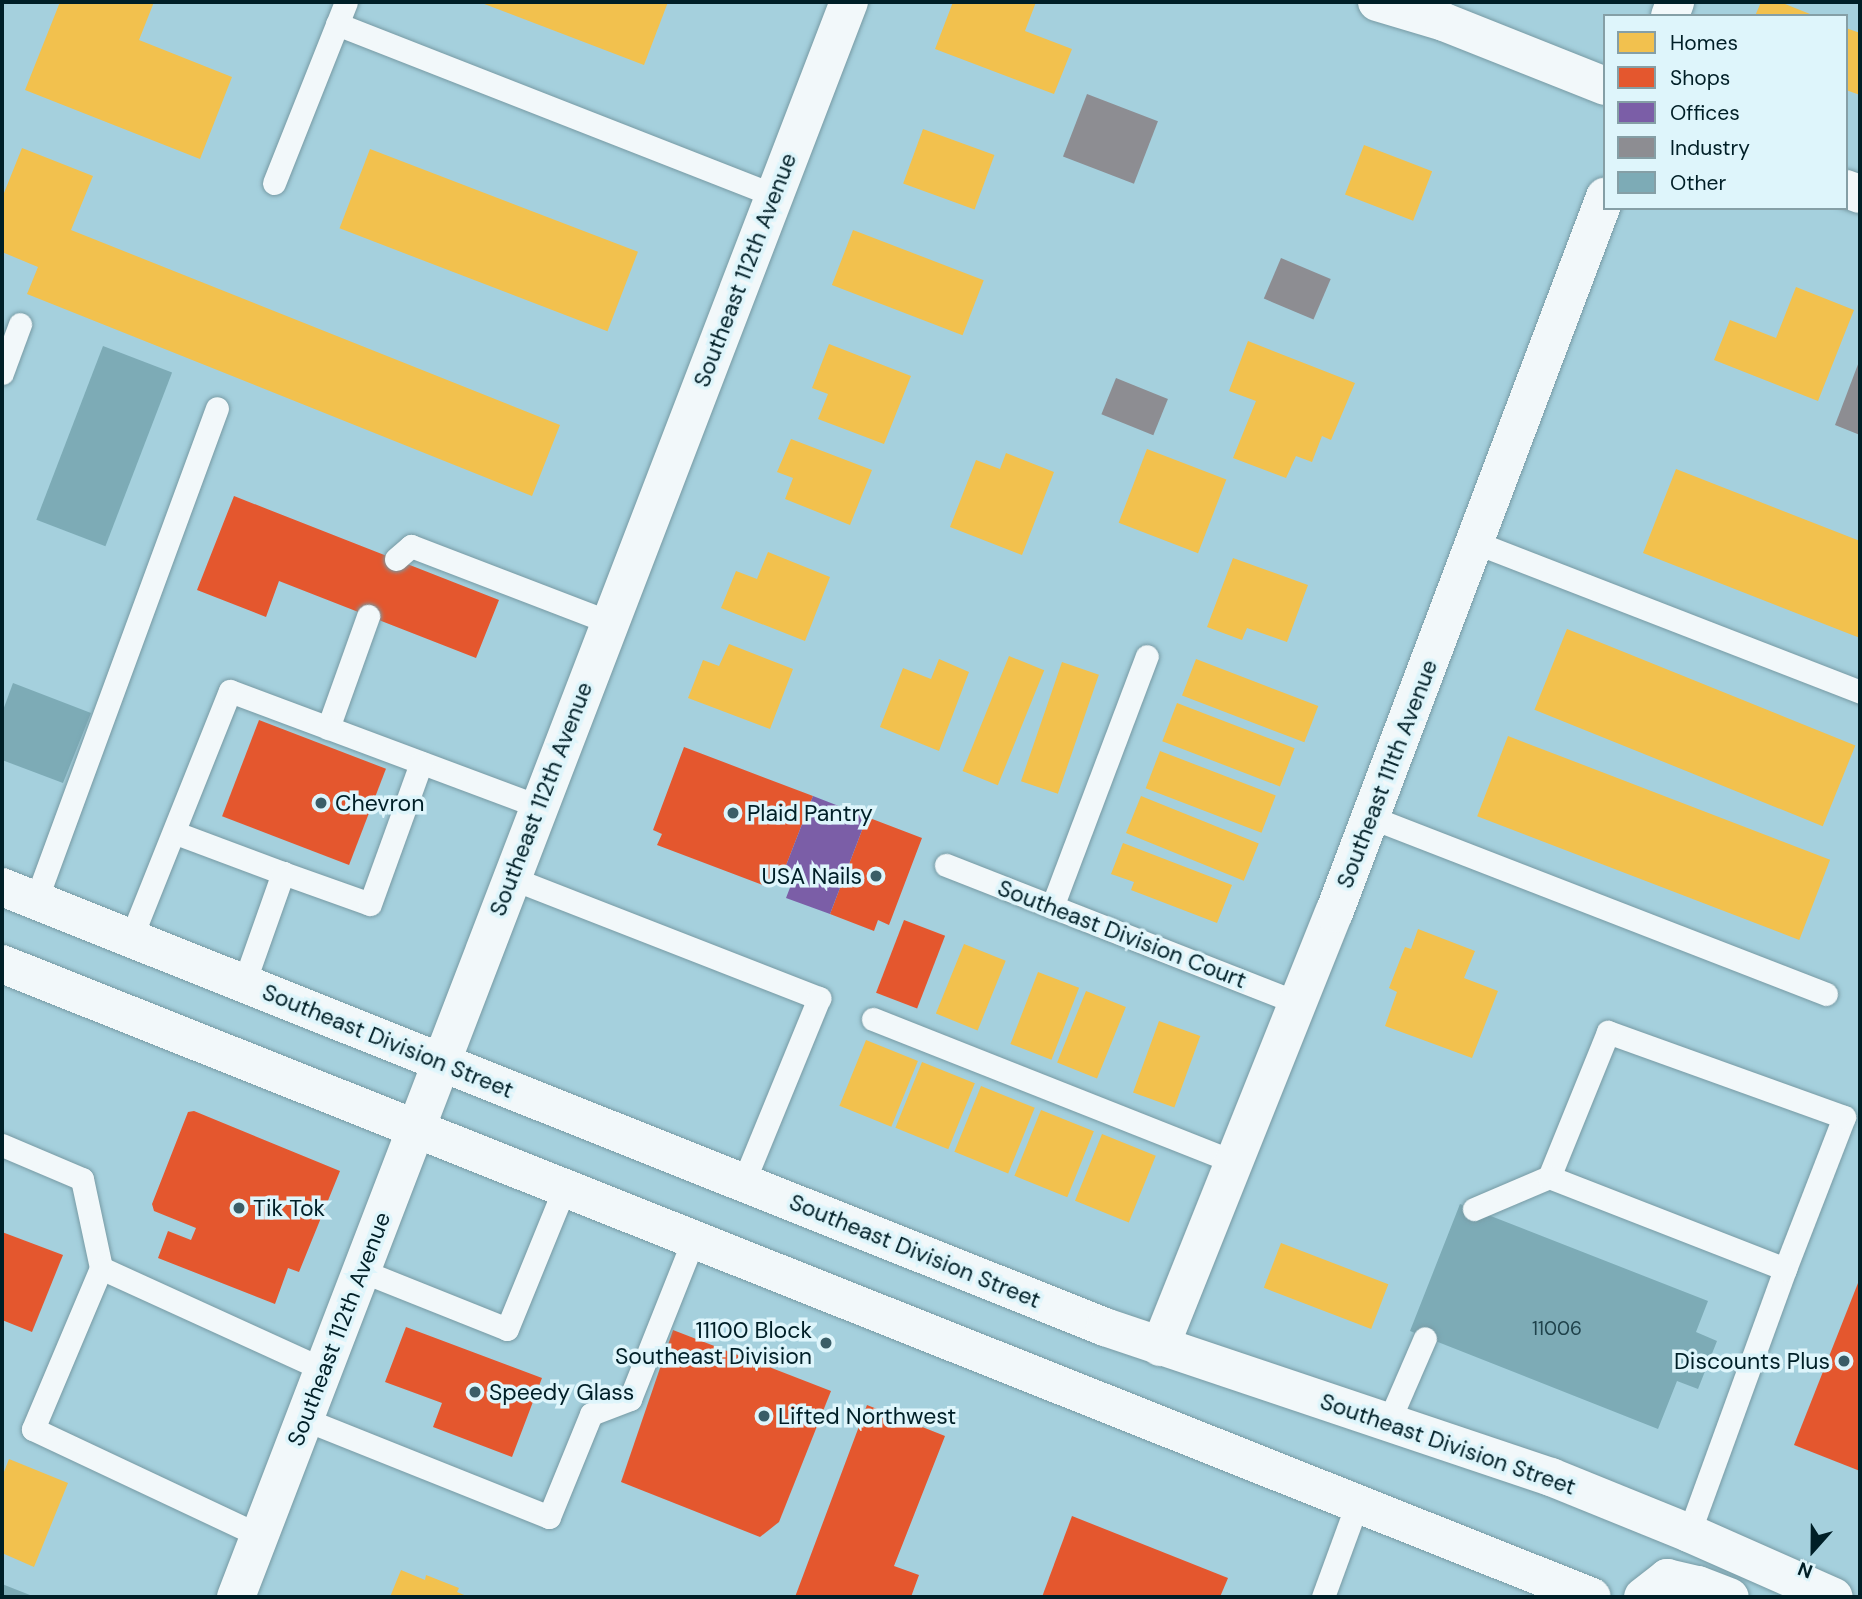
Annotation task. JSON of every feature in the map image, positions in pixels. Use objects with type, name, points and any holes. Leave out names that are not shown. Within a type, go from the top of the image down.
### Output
[{"type":"main road","name":"Southeast 112th Avenue","points":[[236,1597],[362,1271],[439,1062],[849,2]]},
{"type":"main road","points":[[1377,2],[1444,22],[1603,85]]},
{"type":"main road","name":"Southeast 111th Avenue","points":[[1160,1347],[1299,1003],[1603,202]]},
{"type":"main road","name":"Southeast Division Street","points":[[19,894],[1160,1347],[1551,1477],[1689,1533],[1834,1597]]},
{"type":"main road","points":[[4,974],[415,1130],[1592,1597]]},
{"type":"main road","points":[[1643,1597],[1667,1578],[1698,1585],[1730,1597]]},
{"type":"lane","points":[[274,183],[346,2]]},
{"type":"lane","points":[[337,24],[774,195]]},
{"type":"lane","points":[[2,373],[20,324]]},
{"type":"lane","points":[[19,894],[217,408]]},
{"type":"lane","points":[[1474,542],[1860,692]]},
{"type":"lane","points":[[396,559],[411,546],[609,622]]},
{"type":"lane","points":[[328,728],[368,616]]},
{"type":"lane","points":[[1052,907],[1147,656]]},
{"type":"lane","points":[[131,938],[176,833],[230,691],[538,806]]},
{"type":"lane","points":[[176,833],[370,904],[421,763]]},
{"type":"lane","points":[[1370,817],[1826,994]]},
{"type":"lane","name":"Southeast Division Court","points":[[946,865],[1299,1003]]},
{"type":"lane","points":[[244,984],[283,873]]},
{"type":"lane","points":[[511,878],[819,998],[743,1182]]},
{"type":"lane","points":[[873,1019],[1236,1163]]},
{"type":"lane","points":[[1549,1177],[1608,1032],[1844,1117],[1785,1269],[1689,1533]]},
{"type":"lane","points":[[2,1145],[82,1179],[101,1268],[33,1429],[258,1535]]},
{"type":"lane","points":[[1474,1209],[1549,1177],[1785,1269]]},
{"type":"lane","points":[[362,1271],[507,1329],[564,1189]]},
{"type":"lane","points":[[304,1419],[549,1517],[591,1415],[630,1399],[693,1241]]},
{"type":"lane","points":[[101,1268],[323,1369]]},
{"type":"lane","points":[[1389,1422],[1425,1338]]},
{"type":"lane","points":[[1323,1597],[1357,1504]]},
{"type":"building: Homes","points":[[60,2],[154,2],[139,40],[232,77],[200,159],[25,90]]},
{"type":"building: Homes","points":[[479,2],[668,2],[644,65]]},
{"type":"building: Homes","points":[[953,2],[1036,2],[1025,31],[1072,49],[1054,94],[935,49]]},
{"type":"building: Homes","points":[[1761,2],[1780,2],[1810,14],[1756,14]]},
{"type":"building: Homes","points":[[1848,29],[1860,33],[1860,95],[1848,91]]},
{"type":"building: Homes","points":[[923,129],[994,155],[975,209],[903,184]]},
{"type":"building: Homes","points":[[1364,145],[1432,171],[1413,221],[1345,194]]},
{"type":"building: Homes","points":[[22,148],[93,176],[71,230],[560,425],[532,496],[27,294],[38,267],[2,252],[2,198]]},
{"type":"building: Homes","points":[[370,149],[638,252],[607,331],[340,228]]},
{"type":"building: Homes","points":[[853,230],[984,280],[963,335],[832,285]]},
{"type":"building: Homes","points":[[1796,287],[1854,310],[1818,401],[1714,360],[1730,320],[1776,338]]},
{"type":"building: Homes","points":[[1248,341],[1355,383],[1331,440],[1322,436],[1312,462],[1296,456],[1286,478],[1233,458],[1256,401],[1229,391]]},
{"type":"building: Homes","points":[[829,344],[911,376],[884,444],[818,419],[828,394],[812,388]]},
{"type":"building: Homes","points":[[791,439],[872,470],[850,525],[785,499],[793,478],[777,472]]},
{"type":"building: Homes","points":[[1147,449],[1226,479],[1198,553],[1119,523]]},
{"type":"building: Homes","points":[[1006,453],[1054,472],[1022,555],[950,527],[976,460],[1000,469]]},
{"type":"building: Homes","points":[[1676,469],[1860,541],[1860,638],[1643,553]]},
{"type":"building: Homes","points":[[768,552],[830,577],[805,641],[721,608],[736,571],[757,579]]},
{"type":"building: Homes","points":[[1233,558],[1308,585],[1287,642],[1247,628],[1242,640],[1207,627]]},
{"type":"building: Homes","points":[[1567,629],[1855,746],[1823,826],[1534,710]]},
{"type":"building: Homes","points":[[729,644],[793,669],[770,729],[688,698],[703,660],[719,666]]},
{"type":"building: Homes","points":[[1009,656],[1044,670],[998,785],[963,771]]},
{"type":"building: Homes","points":[[939,659],[969,672],[939,751],[880,727],[903,668],[931,679]]},
{"type":"building: Homes","points":[[1196,659],[1318,706],[1304,742],[1182,695]]},
{"type":"building: Homes","points":[[1062,662],[1099,675],[1058,794],[1021,781]]},
{"type":"building: Homes","points":[[1177,703],[1295,748],[1280,786],[1162,741]]},
{"type":"building: Homes","points":[[1508,736],[1830,860],[1799,940],[1477,816]]},
{"type":"building: Homes","points":[[1160,751],[1276,795],[1261,833],[1146,788]]},
{"type":"building: Homes","points":[[1141,796],[1259,844],[1244,881],[1126,833]]},
{"type":"building: Homes","points":[[1123,843],[1232,885],[1217,923],[1131,890],[1134,882],[1111,874]]},
{"type":"building: Homes","points":[[1418,929],[1475,951],[1464,978],[1498,991],[1472,1058],[1385,1026],[1397,992],[1389,988],[1405,947],[1411,949]]},
{"type":"building: Homes","points":[[964,944],[1006,961],[978,1030],[936,1014]]},
{"type":"building: Homes","points":[[1038,972],[1079,988],[1051,1060],[1010,1044]]},
{"type":"building: Homes","points":[[1086,991],[1126,1007],[1097,1079],[1057,1062]]},
{"type":"building: Homes","points":[[1159,1021],[1200,1036],[1174,1107],[1133,1092]]},
{"type":"building: Homes","points":[[866,1040],[918,1061],[891,1127],[839,1106]]},
{"type":"building: Homes","points":[[922,1062],[975,1083],[948,1149],[895,1128]]},
{"type":"building: Homes","points":[[981,1086],[1035,1108],[1008,1174],[954,1152]]},
{"type":"building: Homes","points":[[1041,1110],[1094,1131],[1067,1197],[1014,1176]]},
{"type":"building: Homes","points":[[1102,1134],[1156,1156],[1129,1222],[1075,1201]]},
{"type":"building: Homes","points":[[1281,1243],[1388,1284],[1371,1329],[1264,1288]]},
{"type":"building: Homes","points":[[9,1459],[68,1483],[34,1567],[2,1553],[2,1477]]},
{"type":"building: Homes","points":[[401,1570],[425,1580],[426,1575],[459,1588],[457,1592],[469,1597],[390,1597]]},
{"type":"building: Shops","points":[[234,496],[499,600],[476,658],[279,581],[266,617],[197,590]]},
{"type":"building: Shops","points":[[259,720],[386,769],[349,865],[222,816]]},
{"type":"building: Shops","name":"Plaid Pantry","points":[[684,747],[813,796],[780,881],[772,878],[768,887],[657,845],[662,834],[653,830]]},
{"type":"building: Shops","name":"USA Nails","points":[[867,817],[922,838],[889,925],[878,920],[874,931],[830,914]]},
{"type":"building: Shops","points":[[904,920],[945,936],[917,1009],[876,993]]},
{"type":"building: Shops","name":"Tik Tok","points":[[194,1111],[340,1171],[299,1272],[288,1268],[275,1304],[158,1258],[168,1231],[191,1240],[196,1228],[154,1211],[152,1204],[188,1112]]},
{"type":"building: Shops","points":[[2,1232],[63,1255],[32,1332],[2,1320]]},
{"type":"building: Shops","name":"Discounts Plus","points":[[1860,1278],[1860,1471],[1794,1445]]},
{"type":"building: Shops","name":"Speedy Glass","points":[[406,1327],[542,1378],[512,1457],[433,1427],[442,1403],[385,1382]]},
{"type":"building: Shops","points":[[673,1330],[831,1391],[779,1522],[760,1537],[621,1482]]},
{"type":"building: Shops","points":[[867,1405],[945,1436],[894,1566],[919,1575],[911,1597],[795,1597]]},
{"type":"building: Shops","points":[[1072,1516],[1228,1578],[1220,1597],[1042,1597]]},
{"type":"building: Offices","points":[[813,796],[867,817],[830,914],[786,898],[791,885],[780,881]]},
{"type":"building: Industry","points":[[1087,94],[1158,121],[1134,184],[1063,157]]},
{"type":"building: Industry","points":[[1281,258],[1331,279],[1314,320],[1264,299]]},
{"type":"building: Industry","points":[[1860,359],[1860,435],[1835,425]]},
{"type":"building: Industry","points":[[1116,378],[1168,399],[1153,435],[1101,414]]},
{"type":"building: Other","points":[[103,346],[172,373],[105,546],[36,520]]},
{"type":"building: Other","points":[[13,683],[91,713],[63,783],[2,760],[2,713]]},
{"type":"building: Other","points":[[1460,1204],[1708,1301],[1696,1332],[1717,1341],[1698,1389],[1677,1381],[1658,1429],[1410,1331]]},
{"type":"building: Other","points":[[2,1584],[35,1597],[2,1597]]},
{"type":"place","name":"Chevron","points":[[321,803]]},
{"type":"place","name":"Plaid Pantry","points":[[733,813]]},
{"type":"place","name":"USA Nails","points":[[876,876]]},
{"type":"place","name":"Tik Tok","points":[[239,1208]]},
{"type":"place","name":"11100 Block Southeast Division","points":[[826,1343]]},
{"type":"place","name":"Discounts Plus","points":[[1844,1361]]},
{"type":"place","name":"Speedy Glass","points":[[475,1392]]},
{"type":"place","name":"Lifted Northwest","points":[[764,1416]]}]
